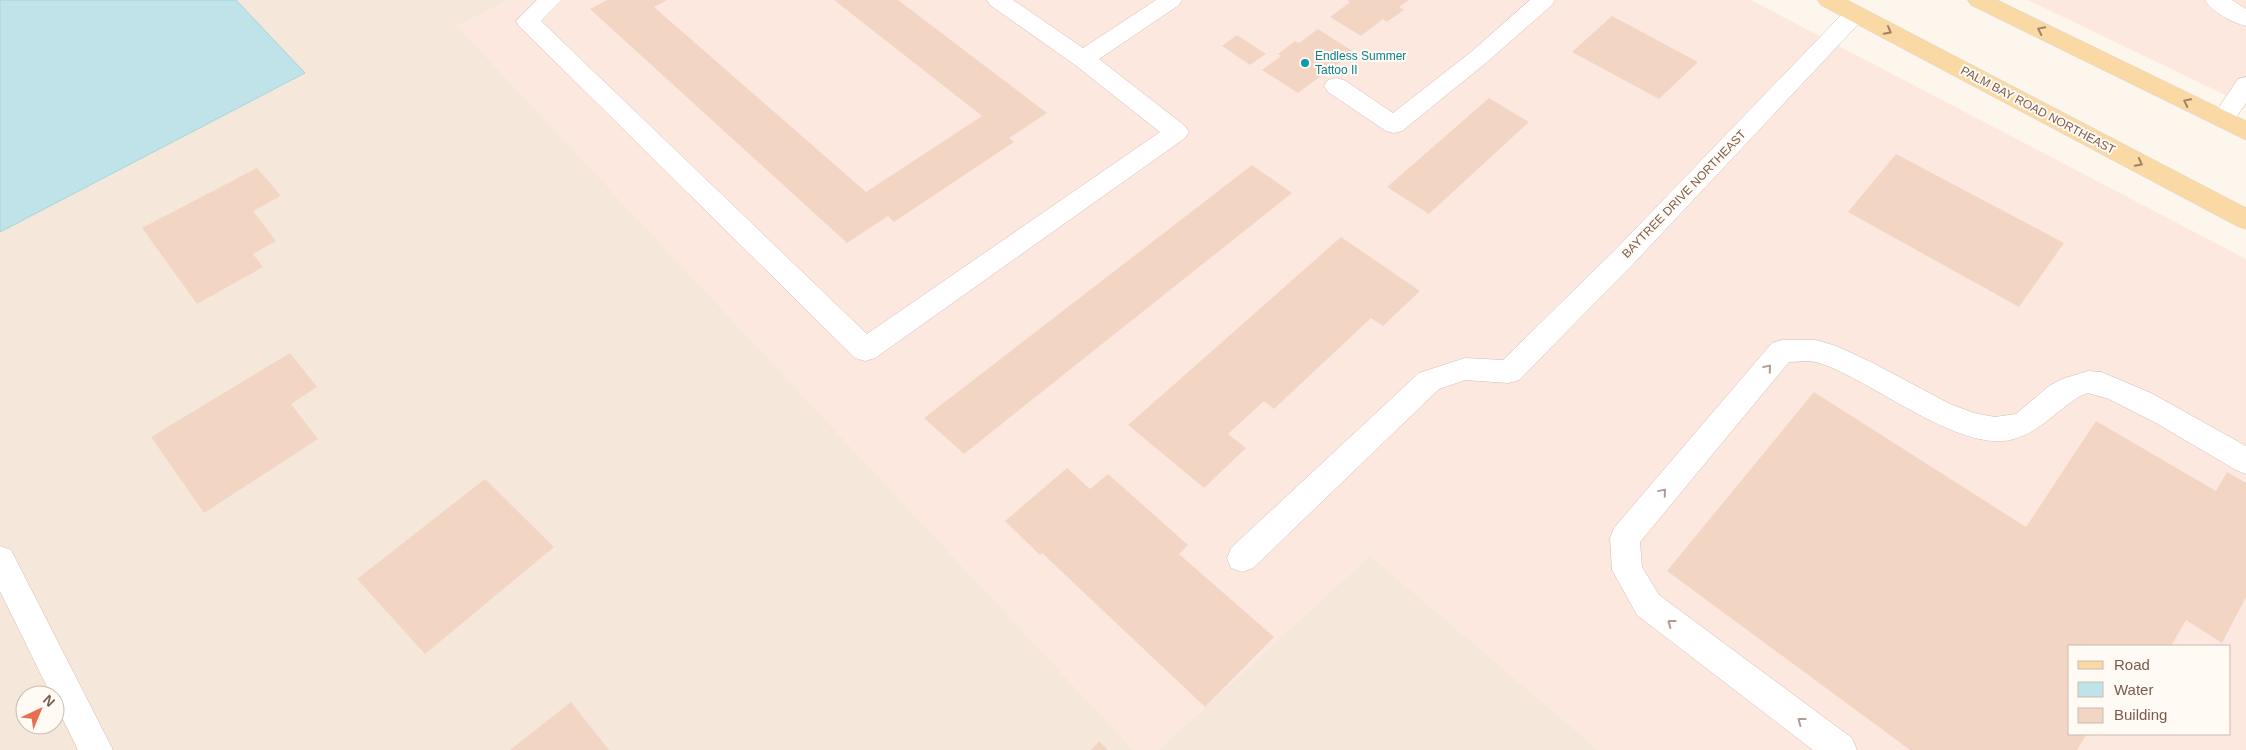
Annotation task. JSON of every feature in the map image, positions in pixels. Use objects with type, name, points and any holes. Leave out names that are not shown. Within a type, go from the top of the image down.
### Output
[{"type":"main road","name":"PALM BAY ROAD NORTHEAST","points":[[1829,0],[2246,219]]},
{"type":"main road","points":[[1979,0],[2246,131]]},
{"type":"street","points":[[550,0],[527,21],[865,350],[1177,132],[1083,59],[998,0]]},
{"type":"street","points":[[1083,59],[1171,0]]},
{"type":"street","points":[[1336,86],[1394,126],[1479,57],[1544,0]]},
{"type":"street","points":[[2216,0],[2246,19]]},
{"type":"street","name":"BAYTREE DRIVE NORTHEAST","points":[[1242,558],[1429,381],[1465,369],[1509,372],[1626,255],[1855,14]]},
{"type":"street","points":[[2223,119],[2246,85]]},
{"type":"street","points":[[1840,750],[1648,605],[1627,570],[1625,538],[1782,351],[1820,352],[1866,371],[1931,409],[1974,426],[2001,431],[2027,422],[2067,389],[2089,381],[2130,394],[2246,461]]},
{"type":"street","points":[[0,560],[96,750]]},
{"type":"shaded area","points":[[236,0],[509,0],[458,26],[1134,750],[0,750],[0,232],[304,74]]},
{"type":"shaded area","points":[[509,0],[1751,0],[2246,259],[2246,750],[1599,750],[1370,555],[1158,750],[1134,750],[457,26]]},
{"type":"shaded area","points":[[2028,0],[2246,0],[2246,105]]},
{"type":"shaded area","points":[[1370,555],[1599,750],[1158,750]]},
{"type":"water","points":[[0,0],[236,0],[305,73],[0,232]]},
{"type":"building","points":[[607,0],[667,0],[654,7],[866,192],[982,116],[834,0],[898,0],[1047,113],[1009,138],[1014,142],[894,222],[888,216],[847,243],[590,9]]},
{"type":"building","points":[[1347,0],[1409,0],[1399,7],[1404,10],[1387,22],[1383,19],[1361,36],[1330,17],[1350,2]]},
{"type":"building","points":[[1612,16],[1698,62],[1659,99],[1572,52]]},
{"type":"building","name":"Endless Summer Tattoo II","points":[[1318,29],[1354,52],[1298,93],[1262,70],[1281,56],[1278,54],[1295,41],[1299,43]]},
{"type":"building","points":[[1237,35],[1266,54],[1250,65],[1222,46]]},
{"type":"building","points":[[1489,98],[1529,122],[1429,214],[1387,187]]},
{"type":"building","points":[[1896,154],[2064,243],[2019,307],[1848,212]]},
{"type":"building","points":[[1252,165],[1292,193],[964,454],[924,418]]},
{"type":"building","points":[[257,168],[281,196],[253,211],[276,241],[253,254],[263,267],[197,304],[142,228]]},
{"type":"building","points":[[1341,237],[1420,291],[1383,326],[1371,318],[1274,409],[1264,401],[1228,434],[1246,448],[1204,488],[1128,425]]},
{"type":"building","points":[[290,353],[317,387],[291,404],[318,439],[204,513],[151,437]]},
{"type":"building","points":[[1814,392],[2026,527],[2096,421],[2216,491],[2227,472],[2246,483],[2246,597],[2222,643],[2186,620],[2172,645],[2068,645],[2068,735],[2086,735],[2077,750],[1910,750],[1667,571]]},
{"type":"building","points":[[1067,468],[1090,489],[1108,474],[1188,545],[1179,554],[1274,637],[1205,707],[1042,553],[1040,555],[1005,521]]},
{"type":"building","points":[[485,479],[554,547],[425,654],[357,579]]},
{"type":"building","points":[[571,702],[609,750],[510,750]]},
{"type":"building","points":[[1099,741],[1108,750],[1091,750]]},
{"type":"place","name":"Endless Summer Tattoo II","points":[[1305,63]]}]
